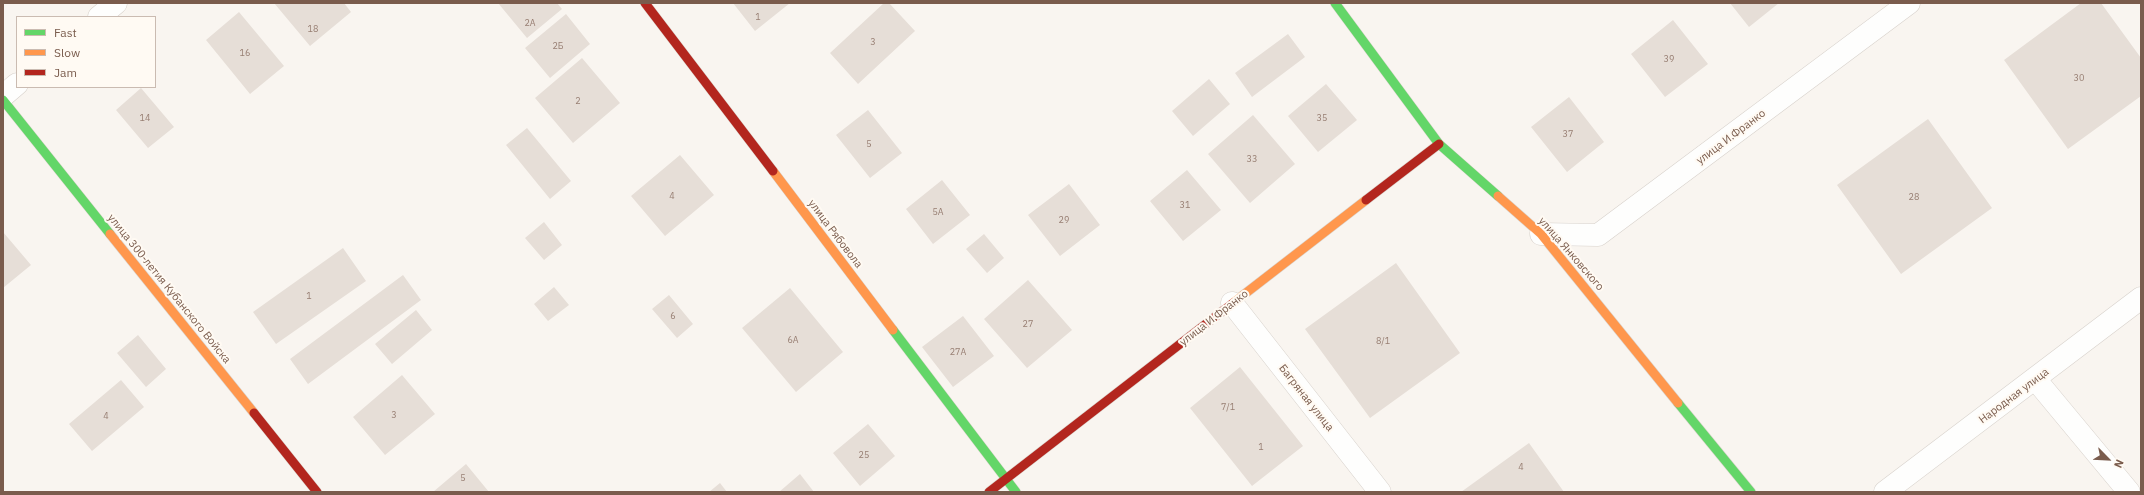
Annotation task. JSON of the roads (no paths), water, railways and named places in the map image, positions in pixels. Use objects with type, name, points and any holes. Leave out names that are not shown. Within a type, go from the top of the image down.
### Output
[{"type":"street","points":[[100,16],[116,3]]},
{"type":"street","name":"улица Рябовола","points":[[645,3],[1016,492]]},
{"type":"street","name":"улица Янковского","points":[[1335,3],[1439,144],[1541,234],[1751,492]]},
{"type":"street","name":"улица И.Франко","points":[[1541,234],[1598,235],[1909,3]]},
{"type":"street","points":[[3,96],[16,85]]},
{"type":"street","name":"улица 300-летия Кубанского Войска","points":[[3,100],[317,492]]},
{"type":"street","name":"улица И.Франко","points":[[989,492],[1439,144]]},
{"type":"street","name":"Народная улица","points":[[1885,492],[2036,380],[2141,298]]},
{"type":"street","name":"Багряная улица","points":[[1232,303],[1380,492]]},
{"type":"street","points":[[2036,380],[2129,492]]}]
